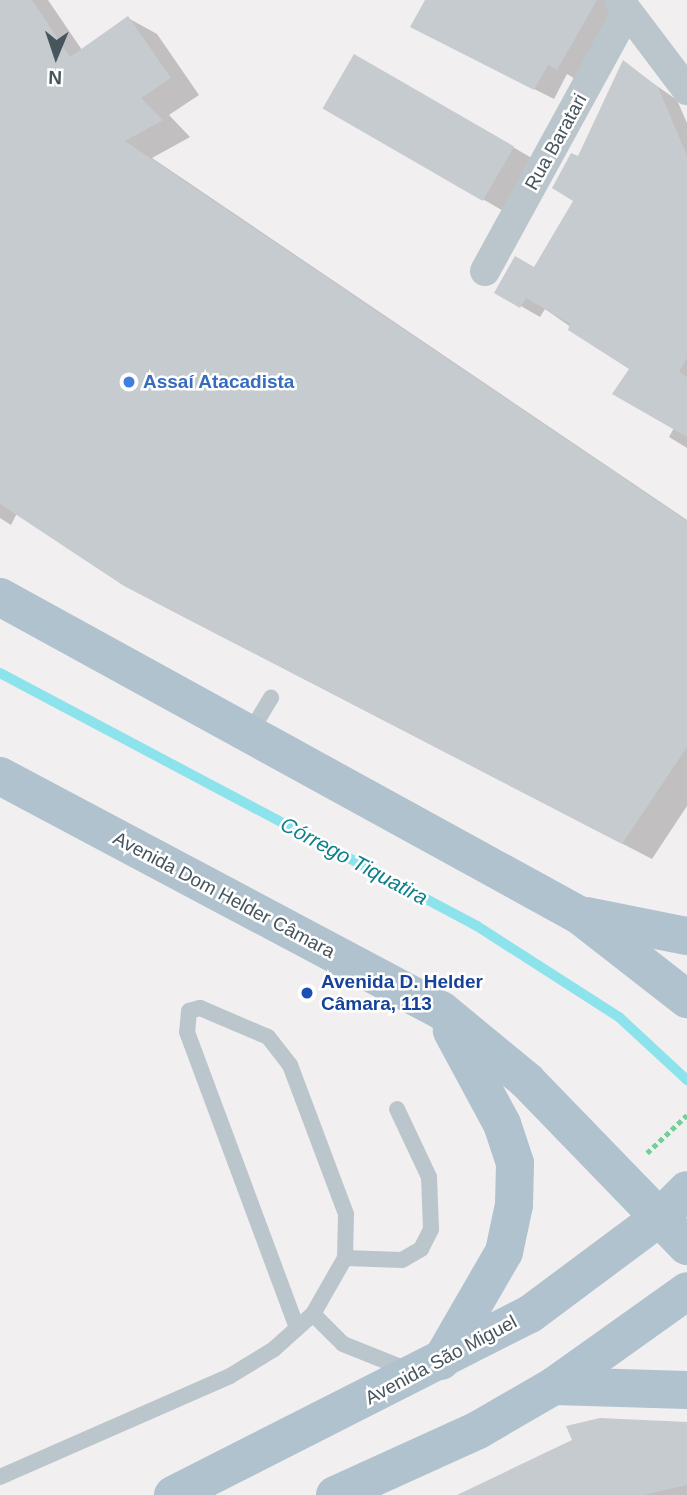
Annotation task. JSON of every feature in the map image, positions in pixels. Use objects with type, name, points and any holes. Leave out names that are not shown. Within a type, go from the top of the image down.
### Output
[{"type":"main road","points":[[6,607],[251,731],[579,915],[687,999]]},
{"type":"main road","name":"Avenida Dom Helder Câmara","points":[[0,776],[441,1010],[527,1081],[687,1246]]},
{"type":"main road","points":[[579,915],[687,936]]},
{"type":"main road","points":[[429,1369],[504,1252],[515,1163],[502,1124],[441,1010]]},
{"type":"main road","name":"Avenida São Miguel","points":[[173,1495],[429,1369],[530,1314],[660,1217],[687,1189]]},
{"type":"main road","points":[[335,1495],[478,1430],[554,1386],[687,1291]]},
{"type":"main road","points":[[554,1386],[687,1390]]},
{"type":"street","points":[[623,6],[687,90]]},
{"type":"street","name":"Rua Baratari","points":[[485,271],[623,6]]},
{"type":"lane","points":[[251,731],[271,698]]},
{"type":"lane","points":[[0,1478],[230,1376],[297,1328],[313,1314],[345,1258],[346,1214],[290,1065],[268,1037],[212,1009],[189,1011],[187,1032],[297,1328]]},
{"type":"lane","points":[[345,1258],[402,1259],[421,1249],[431,1229],[429,1177],[397,1109]]},
{"type":"lane","points":[[313,1314],[343,1344],[429,1369]]},
{"type":"path","points":[[645,1156],[687,1115]]},
{"type":"building","points":[[0,0],[32,0],[70,57],[128,16],[171,78],[141,98],[163,120],[125,141],[687,521],[687,747],[622,844],[124,586],[0,504]]},
{"type":"building","points":[[425,0],[597,0],[557,70],[548,65],[534,90],[410,27]]},
{"type":"building","points":[[354,54],[514,146],[483,201],[322,109]]},
{"type":"building","points":[[623,60],[658,87],[687,156],[687,358],[679,372],[687,377],[687,437],[612,394],[629,369],[568,330],[570,324],[526,298],[520,308],[494,293],[515,256],[534,267],[573,201],[552,188],[571,153],[578,156]]},
{"type":"building","points":[[600,1418],[687,1422],[687,1485],[643,1495],[457,1495],[572,1440],[566,1426]]},
{"type":"waterway","name":"Córrego Tiquatira","points":[[0,673],[477,926],[619,1017],[687,1080]]},
{"type":"place","name":"Assaí Atacadista","points":[[129,382]]},
{"type":"place","name":"Avenida D. Helder Câmara, 113","points":[[307,993]]}]
